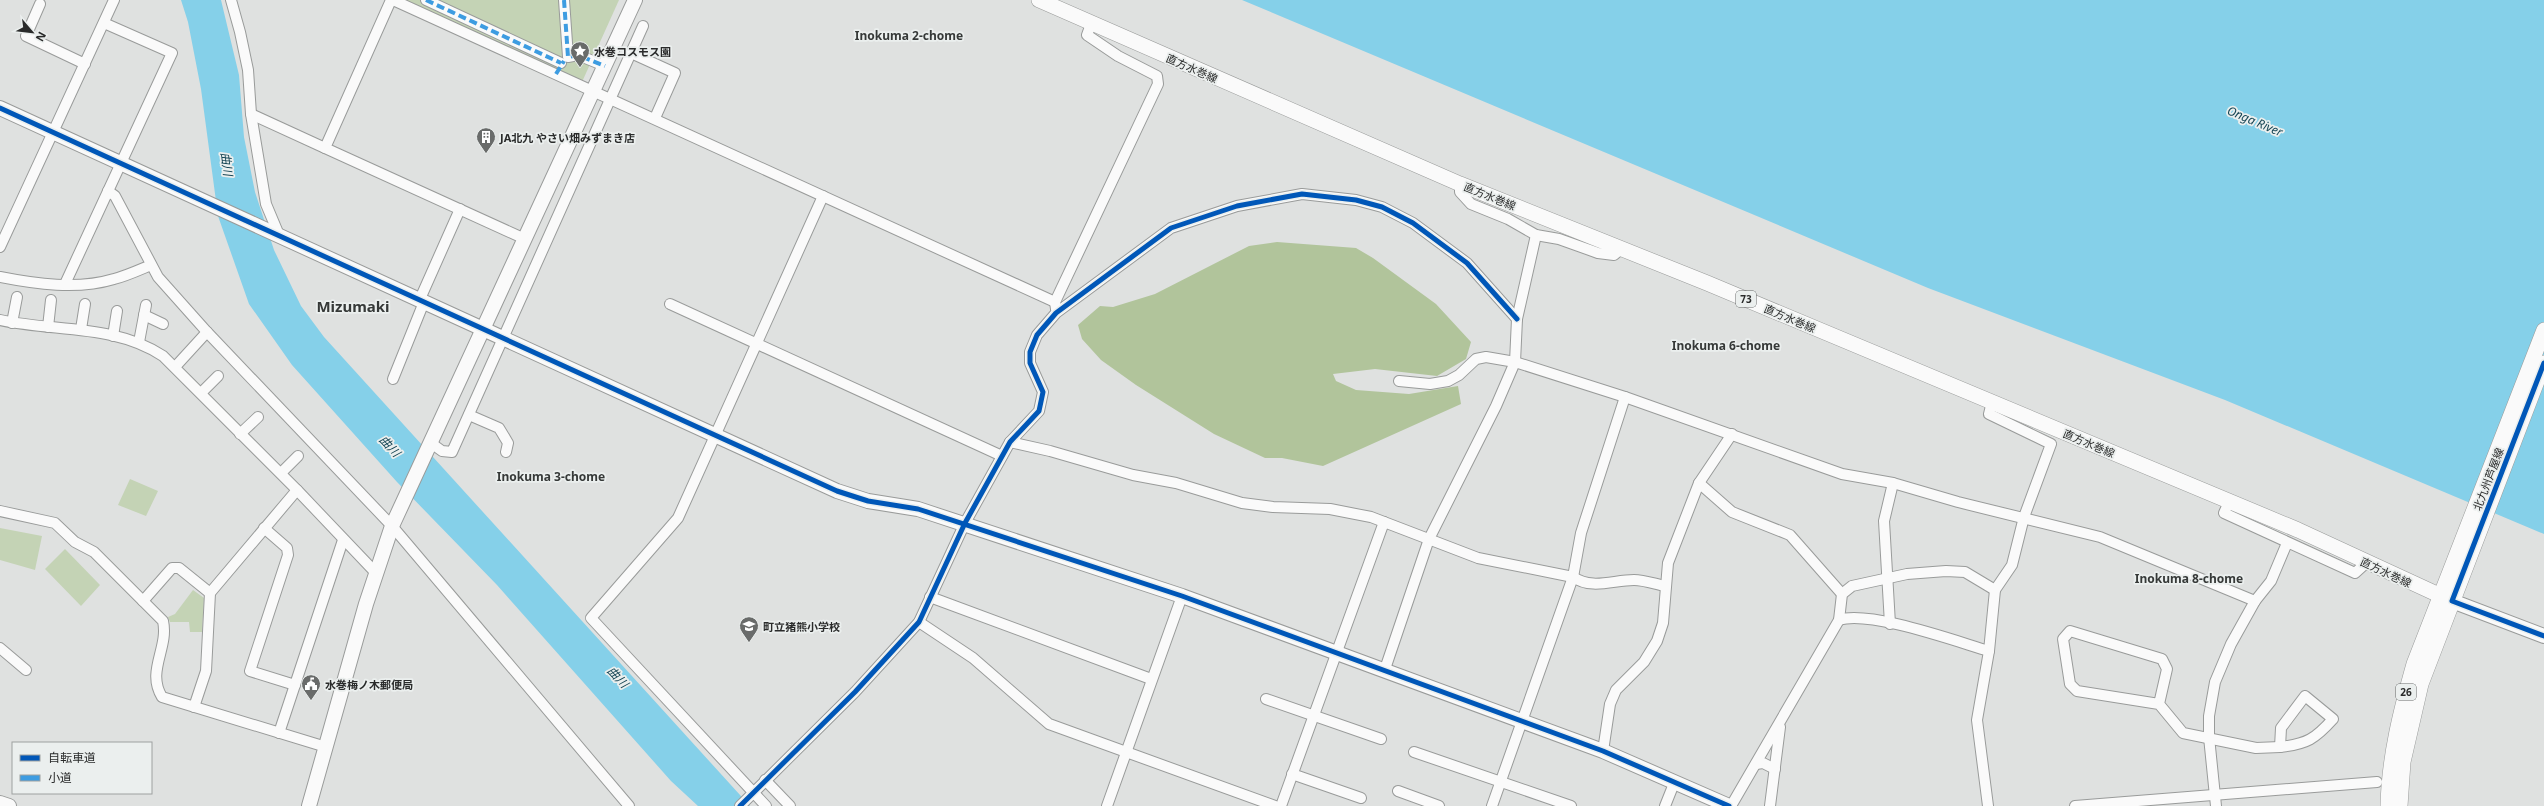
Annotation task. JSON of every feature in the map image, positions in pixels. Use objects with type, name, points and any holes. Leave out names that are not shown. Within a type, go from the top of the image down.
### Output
[{"type":"main road","name":"直方水巻線","points":[[1039,0],[1460,184],[1992,402],[2298,530],[2446,599]]},
{"type":"main road","name":"北九州芦屋線","points":[[2400,806],[2404,762],[2413,713],[2446,599],[2544,330]]},
{"type":"main road","name":"北九州芦屋線","points":[[2451,585],[2544,363]]},
{"type":"main road","name":"北九州芦屋線","points":[[2388,806],[2391,760],[2402,707],[2414,664],[2446,599]]},
{"type":"street","points":[[0,247],[114,0]]},
{"type":"street","points":[[231,0],[248,70],[252,114],[266,204],[275,234]]},
{"type":"street","points":[[325,148],[392,0],[594,90],[823,196],[1056,308]]},
{"type":"street","points":[[426,0],[565,60],[578,55],[605,66]]},
{"type":"street","points":[[556,74],[565,60],[564,0]]},
{"type":"street","points":[[309,806],[375,572],[392,526],[410,490],[483,328],[635,0]]},
{"type":"street","points":[[40,4],[26,36],[85,64]]},
{"type":"street","points":[[65,284],[172,53],[104,23]]},
{"type":"street","points":[[740,806],[855,692],[918,622],[965,523],[1002,456],[1010,442],[1039,410],[1043,392],[1030,363],[1030,352],[1037,335],[1056,308],[1158,84],[1157,76],[1118,56],[1087,35],[1091,24]]},
{"type":"street","points":[[430,445],[442,451],[452,452],[643,26]]},
{"type":"street","points":[[631,53],[675,73],[654,118]]},
{"type":"street","points":[[0,108],[504,337],[837,491],[868,501],[918,509],[965,523],[1182,596],[1603,751],[1730,806],[1839,620],[1842,594],[1852,586],[1906,574],[1959,572],[1965,572],[1995,590]]},
{"type":"street","points":[[252,114],[525,239]]},
{"type":"street","points":[[1460,184],[1460,192],[1470,204],[1508,219],[1536,235],[1559,239],[1598,253],[1614,255],[1621,249]]},
{"type":"street","points":[[108,191],[115,196],[158,277],[207,332],[392,526],[629,806]]},
{"type":"street","points":[[1056,308],[1170,228],[1237,206],[1302,194],[1356,200],[1382,207],[1413,223],[1467,263],[1518,319]]},
{"type":"street","points":[[766,806],[591,618],[678,518],[823,196]]},
{"type":"street","points":[[393,379],[422,301],[460,209]]},
{"type":"street","points":[[1385,670],[1429,539],[1496,406],[1515,362],[1518,319],[1536,235]]},
{"type":"street","points":[[0,277],[25,282],[89,284],[113,280],[151,265]]},
{"type":"street","points":[[12,323],[16,297]]},
{"type":"street","points":[[48,327],[51,300]]},
{"type":"street","points":[[81,329],[85,304]]},
{"type":"street","points":[[670,304],[756,342],[1002,456]]},
{"type":"street","points":[[139,342],[145,310],[162,324]]},
{"type":"street","points":[[113,336],[117,311]]},
{"type":"street","points":[[0,320],[12,323],[81,329],[113,336],[139,342],[163,356],[281,473],[375,572]]},
{"type":"street","points":[[175,367],[207,332]]},
{"type":"street","points":[[1399,381],[1430,384],[1448,381],[1459,375],[1476,359],[1486,357],[1515,362],[1625,397],[1842,474],[1893,483],[1958,502],[2024,517],[2100,537],[2255,601]]},
{"type":"street","points":[[201,394],[218,376]]},
{"type":"street","points":[[1492,806],[1574,577],[1581,533],[1625,397]]},
{"type":"street","points":[[1988,806],[1977,720],[1989,651],[1995,590],[2012,565],[2024,517],[2051,444],[1989,414],[1992,402]]},
{"type":"street","points":[[469,415],[499,428],[508,443],[506,452]]},
{"type":"street","points":[[240,434],[258,417]]},
{"type":"street","points":[[1603,751],[1610,704],[1616,690],[1639,667],[1657,641],[1663,623],[1668,564],[1699,483],[1732,434]]},
{"type":"street","points":[[1010,442],[1050,451],[1133,475],[1176,483],[1242,503],[1273,508],[1330,509],[1371,517],[1478,558],[1574,577],[1582,583],[1610,584],[1634,580],[1665,586]]},
{"type":"street","points":[[281,473],[298,456]]},
{"type":"street","points":[[1699,483],[1732,512],[1790,535],[1842,594]]},
{"type":"street","points":[[1890,624],[1886,579],[1884,521],[1893,483]]},
{"type":"street","points":[[194,707],[206,671],[210,593],[297,490]]},
{"type":"street","points":[[2229,502],[2224,513],[2287,543],[2355,573],[2366,563]]},
{"type":"street","points":[[0,511],[55,523],[75,542],[94,552],[163,622],[166,633],[155,676],[157,689],[162,697],[326,747]]},
{"type":"street","points":[[1281,806],[1384,522]]},
{"type":"street","points":[[264,528],[287,548],[288,555],[250,671],[295,685]]},
{"type":"street","points":[[279,733],[343,540]]},
{"type":"street","points":[[2216,806],[2209,737],[2209,716],[2215,682],[2231,644],[2255,601],[2271,581],[2287,543]]},
{"type":"street","points":[[143,601],[172,568],[179,568],[210,593]]},
{"type":"street","points":[[1107,806],[1151,679],[1182,596]]},
{"type":"street","points":[[930,597],[1151,679]]},
{"type":"street","points":[[2446,599],[2544,636]]},
{"type":"street","points":[[1839,620],[1849,616],[1890,624],[1989,651]]},
{"type":"street","points":[[918,622],[973,658],[1049,724],[1275,806]]},
{"type":"street","points":[[2159,704],[2167,669],[2162,659],[2070,631],[2063,639],[2070,684],[2076,691],[2159,704],[2183,733],[2209,737],[2220,741],[2256,748],[2280,747],[2301,745],[2319,736],[2333,719],[2305,696],[2281,728],[2280,747]]},
{"type":"street","points":[[0,648],[26,670]]},
{"type":"street","points":[[1266,699],[1381,739]]},
{"type":"street","points":[[1770,806],[1780,723]]},
{"type":"street","points":[[1414,752],[1571,806]]},
{"type":"street","points":[[1756,764],[1763,763],[1775,769]]},
{"type":"street","points":[[1292,774],[1361,798]]},
{"type":"street","points":[[766,780],[790,806]]},
{"type":"street","points":[[1665,806],[1675,781]]},
{"type":"street","points":[[2075,806],[2377,782]]},
{"type":"street","points":[[1398,791],[1439,806]]},
{"type":"street","points":[[0,803],[9,806]]},
{"type":"green space","points":[[401,0],[619,0],[582,82]]},
{"type":"green space","points":[[1277,242],[1356,248],[1373,258],[1436,304],[1471,342],[1466,359],[1437,376],[1375,369],[1333,374],[1336,381],[1356,390],[1409,394],[1458,386],[1461,404],[1323,466],[1282,458],[1265,458],[1214,434],[1136,385],[1101,360],[1082,339],[1078,325],[1100,306],[1113,307],[1155,294],[1249,246]]},
{"type":"green space","points":[[130,479],[158,491],[146,516],[118,505]]},
{"type":"green space","points":[[0,528],[42,536],[35,570],[0,560]]},
{"type":"green space","points":[[65,549],[100,585],[81,606],[45,569]]},
{"type":"green space","points":[[193,590],[204,598],[202,632],[190,632],[189,622],[170,622],[168,617],[175,614]]},
{"type":"water","name":"曲川","points":[[181,0],[221,0],[239,75],[244,137],[255,192],[274,250],[301,306],[324,337],[750,806],[698,806],[671,781],[497,585],[397,482],[292,365],[249,304],[218,216],[201,89],[188,22]]},
{"type":"water","name":"Onga River","points":[[1242,0],[2544,0],[2544,534],[2225,400],[1928,288]]},
{"type":"marked path","points":[[426,0],[561,63]]},
{"type":"marked path","points":[[564,0],[568,57],[578,55],[605,66]]},
{"type":"marked path","points":[[556,74],[564,61]]},
{"type":"cycle path","points":[[0,108],[837,491],[868,501],[918,509],[1182,596],[1603,751],[1729,806]]},
{"type":"cycle path","points":[[740,806],[855,692],[919,622],[965,523],[1010,442],[1039,411],[1043,392],[1030,363],[1030,352],[1037,335],[1056,313],[1171,228],[1237,206],[1302,194],[1356,200],[1382,207],[1413,223],[1467,263],[1517,319]]},
{"type":"cycle path","points":[[2544,363],[2452,601],[2544,636]]},
{"type":"place","name":"水巻コスモス園","points":[[580,68]]},
{"type":"place","name":"JA北九 やさい畑みずまき店","points":[[486,154]]},
{"type":"place","name":"町立猪熊小学校","points":[[749,643]]},
{"type":"place","name":"水巻梅ノ木郵便局","points":[[311,701]]},
{"type":"district","name":"Inokuma 2-chome","points":[[909,35]]},
{"type":"district","name":"Mizumaki","points":[[353,306]]},
{"type":"district","name":"Inokuma 6-chome","points":[[1726,345]]},
{"type":"district","name":"Inokuma 3-chome","points":[[551,476]]},
{"type":"district","name":"Inokuma 8-chome","points":[[2189,578]]}]
